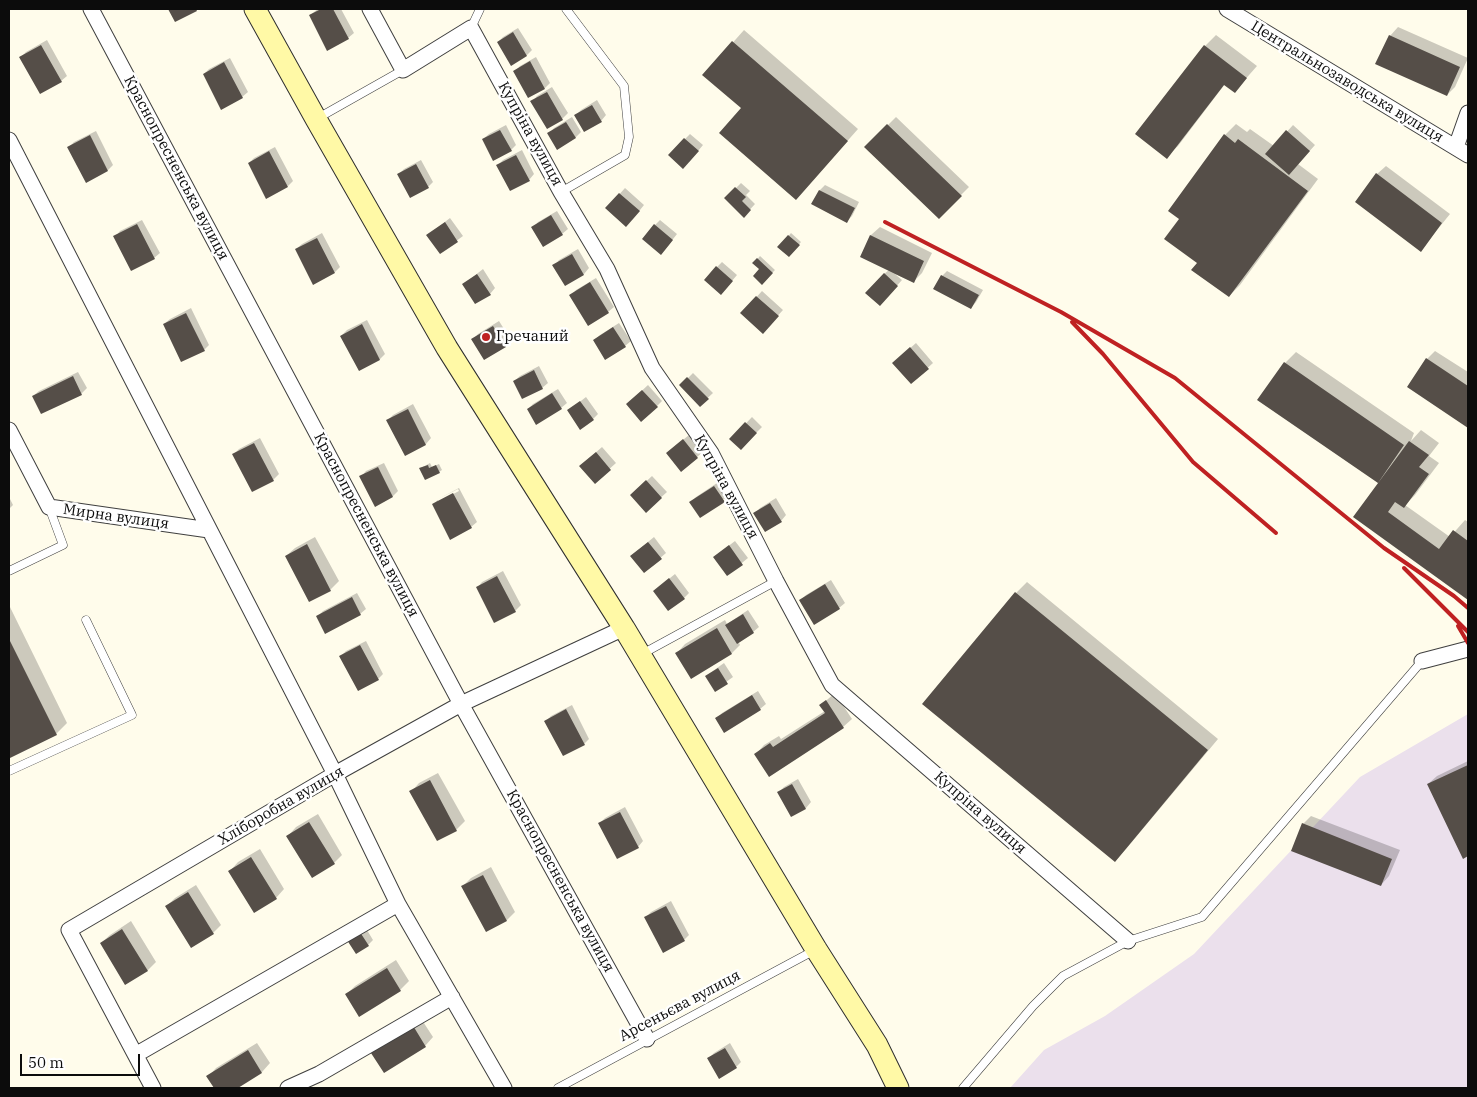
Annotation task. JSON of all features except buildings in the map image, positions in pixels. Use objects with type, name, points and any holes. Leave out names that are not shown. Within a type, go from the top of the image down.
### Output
[{"type":"main road","points":[[255,9],[447,348],[624,628],[816,949],[877,1045],[898,1088]]},
{"type":"street","name":"Краснопресненська вулиця","points":[[91,9],[461,704],[647,1039]]},
{"type":"street","points":[[370,9],[403,70],[472,28]]},
{"type":"street","name":"Центральнозаводська вулиця","points":[[1227,9],[1462,151]]},
{"type":"street","name":"Купріна вулиця","points":[[472,28],[561,192],[607,269],[652,368],[710,452],[832,685],[1128,941]]},
{"type":"street","points":[[1462,151],[1468,113]]},
{"type":"street","points":[[9,140],[335,774],[398,904],[504,1088]]},
{"type":"street","name":"Мирна вулиця","points":[[9,430],[49,507],[209,530]]},
{"type":"street","name":"Хліборобна вулиця","points":[[153,1088],[69,930],[335,774],[461,704],[624,628]]},
{"type":"street","points":[[1422,661],[1468,649]]},
{"type":"street","points":[[136,1054],[398,904]]},
{"type":"street","points":[[288,1088],[319,1074],[452,997]]},
{"type":"lane","points":[[472,28],[480,9]]},
{"type":"lane","points":[[561,192],[625,155],[629,136],[624,86],[566,9]]},
{"type":"lane","points":[[316,119],[403,70]]},
{"type":"lane","points":[[9,572],[63,546],[49,507]]},
{"type":"lane","points":[[640,655],[776,581]]},
{"type":"lane","points":[[9,771],[132,715],[86,620]]},
{"type":"lane","points":[[963,1088],[1033,1006],[1063,976],[1128,941],[1202,917],[1422,661]]},
{"type":"lane","name":"Арсеньєва вулиця","points":[[558,1088],[816,949]]},
{"type":"shaded area","points":[[1468,714],[1468,1088],[1010,1088],[1044,1050],[1105,1016],[1194,954],[1360,777]]},
{"type":"railway","points":[[885,222],[1061,312],[1175,378],[1384,548],[1454,596],[1468,608]]},
{"type":"railway","points":[[1072,322],[1103,354],[1193,462],[1276,533]]},
{"type":"railway","points":[[1404,568],[1468,632]]},
{"type":"railway","points":[[1458,626],[1468,643]]},
{"type":"place","name":"Гречаний","points":[[486,337]]}]
